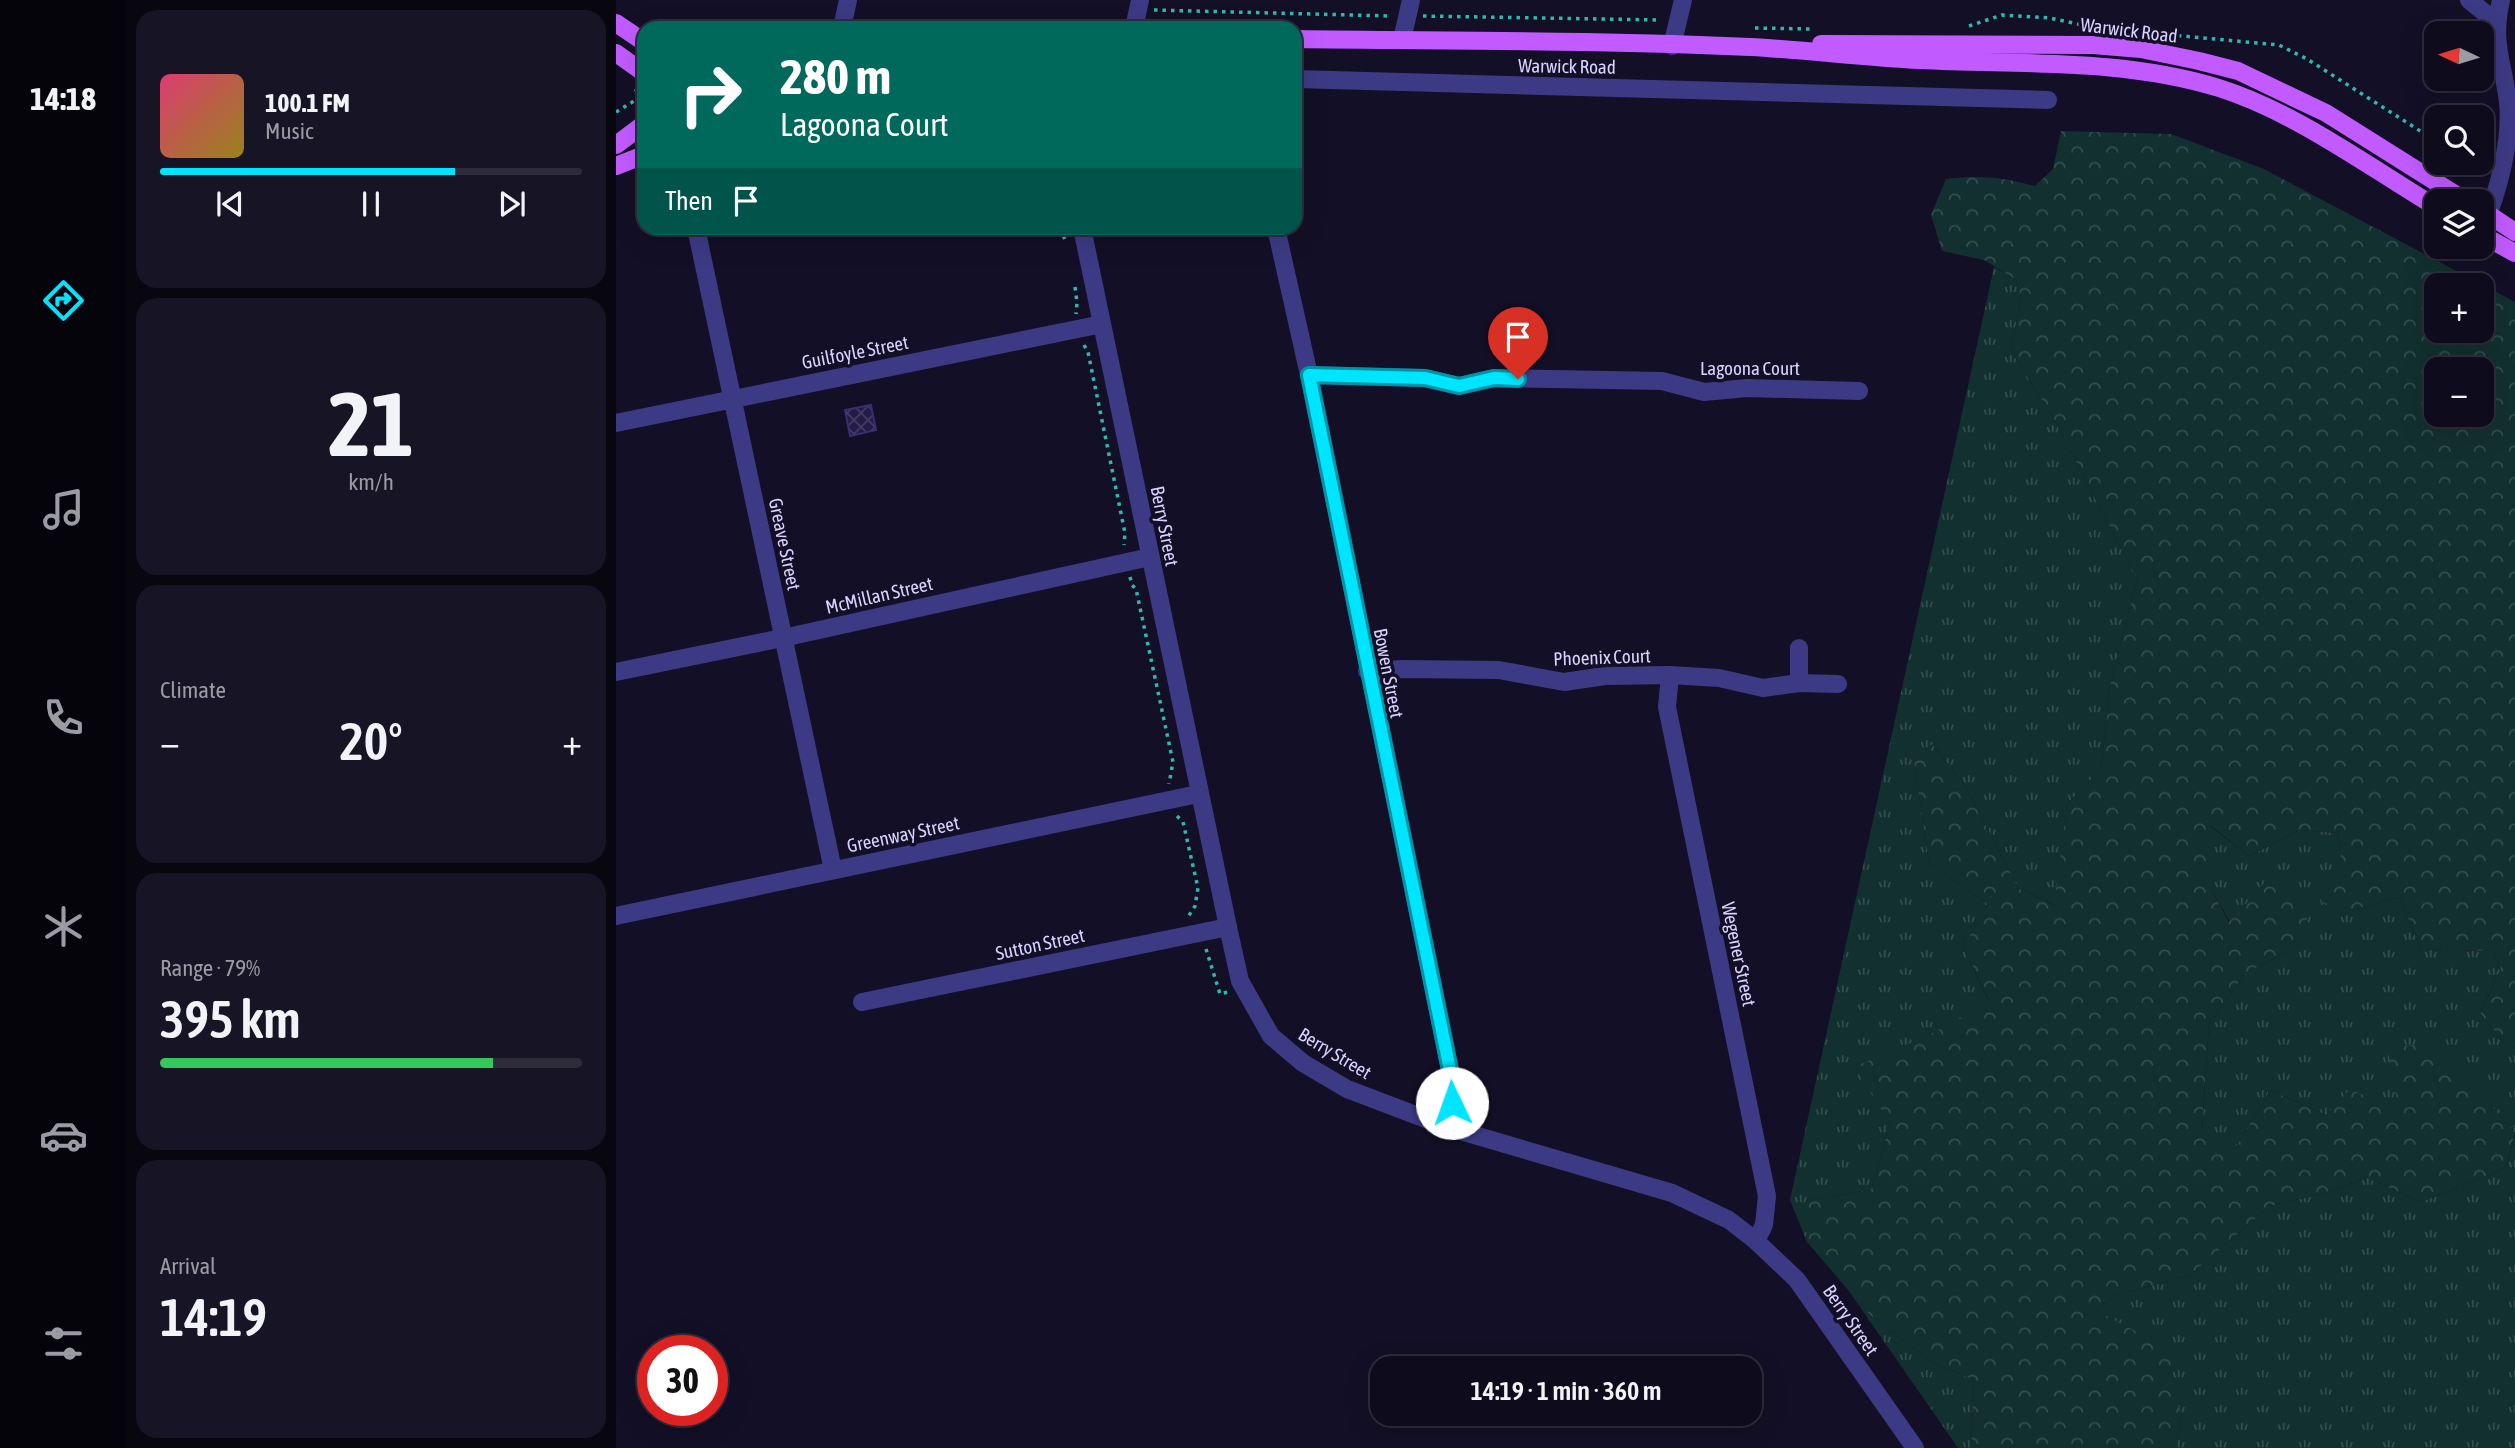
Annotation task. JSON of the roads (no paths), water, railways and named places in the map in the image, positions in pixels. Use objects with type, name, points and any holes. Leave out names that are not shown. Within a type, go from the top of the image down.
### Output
[{"type":"main road","points":[[616,23],[637,37]]},
{"type":"main road","name":"Warwick Road","points":[[1302,39],[1751,47],[1848,43],[2071,44],[2141,50],[2238,71],[2326,113],[2447,189]]},
{"type":"main road","name":"Warwick Road","points":[[1751,47],[1868,57],[2108,67],[2189,80],[2257,104],[2308,130],[2424,200]]},
{"type":"main road","points":[[616,53],[637,68]]},
{"type":"main road","points":[[616,145],[637,129]]},
{"type":"main road","points":[[616,166],[637,158]]},
{"type":"main road","points":[[2494,223],[2515,232]]},
{"type":"main road","points":[[2494,242],[2515,253]]},
{"type":"street","points":[[844,21],[848,0]]},
{"type":"street","points":[[1136,21],[1140,0]]},
{"type":"street","points":[[1402,40],[1411,0]]},
{"type":"street","points":[[1672,46],[1683,0]]},
{"type":"street","points":[[2469,0],[2496,22]]},
{"type":"street","points":[[2494,192],[2507,125],[2508,103],[2497,48],[2496,22],[2501,0]]},
{"type":"street","name":"Warwick Road","points":[[1302,79],[2048,100]]},
{"type":"street","name":"Greave Street","points":[[697,235],[832,870]]},
{"type":"street","name":"Berry Street","points":[[1083,235],[1198,794],[1240,981],[1271,1036],[1303,1063],[1347,1089],[1447,1128],[1672,1194],[1728,1220],[1756,1241],[1797,1280],[1915,1448]]},
{"type":"street","name":"Bowen Street","points":[[1278,235],[1309,375],[1451,1075],[1453,1090],[1447,1128]]},
{"type":"street","name":"Guilfoyle Street","points":[[616,423],[1102,324]]},
{"type":"street","name":"Lagoona Court","points":[[1309,375],[1425,378],[1459,386],[1494,378],[1662,381],[1704,393],[1747,388],[1859,391]]},
{"type":"street","name":"McMillan Street","points":[[616,672],[1150,557]]},
{"type":"street","points":[[1799,648],[1799,683]]},
{"type":"street","name":"Phoenix Court","points":[[1367,671],[1499,670],[1564,682],[1605,676],[1670,675],[1719,678],[1763,688],[1799,683],[1838,684]]},
{"type":"street","name":"Wegener Street","points":[[1670,675],[1667,707],[1767,1196],[1764,1225],[1756,1241]]},
{"type":"street","name":"Greenway Street","points":[[616,916],[1198,794]]},
{"type":"street","name":"Sutton Street","points":[[862,1002],[1228,927]]}]
